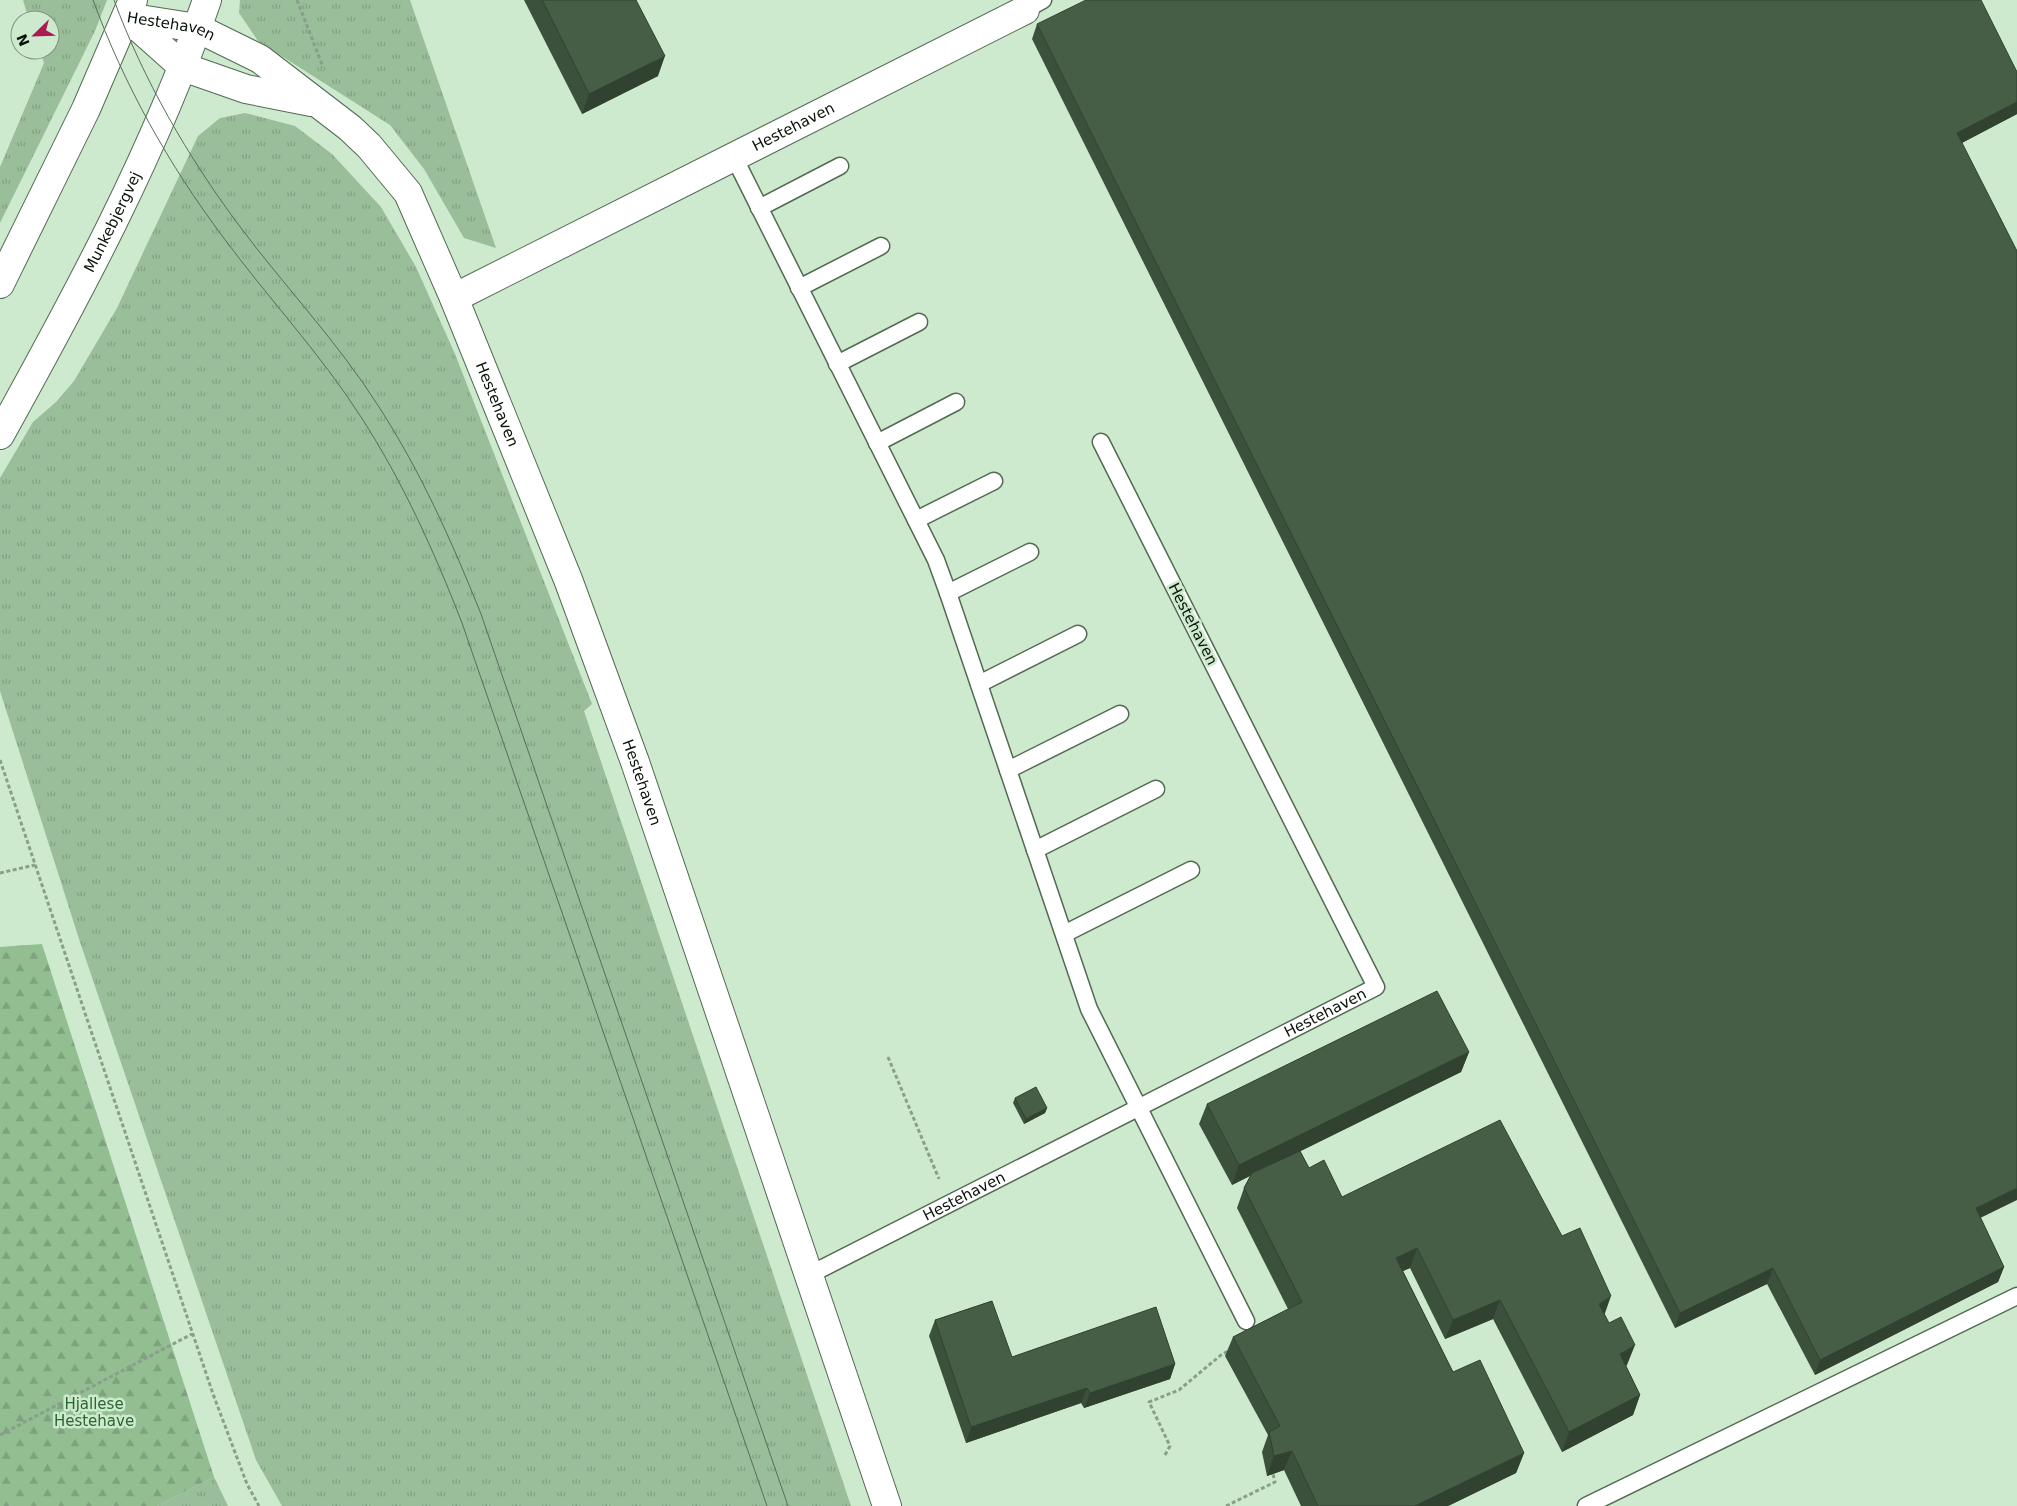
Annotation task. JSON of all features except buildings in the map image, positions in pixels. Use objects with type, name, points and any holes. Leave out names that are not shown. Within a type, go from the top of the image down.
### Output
[{"type":"street","name":"Munkebjergvej","points":[[0,435],[81,288],[129,192],[182,67],[207,0]]},
{"type":"street","name":"Hestehaven","points":[[454,298],[1034,5]]},
{"type":"street","name":"Hestehaven","points":[[130,9],[197,28],[260,59],[369,146],[408,193],[454,298],[569,582],[631,753],[887,1506]]},
{"type":"street","name":"Hestehaven","points":[[130,9],[182,67],[246,89],[318,104]]},
{"type":"street","points":[[0,284],[86,109],[130,9]]},
{"type":"lane","points":[[734,157],[936,560],[1088,1009],[1246,1321]]},
{"type":"lane","points":[[759,208],[840,166]]},
{"type":"lane","points":[[799,288],[881,246]]},
{"type":"lane","points":[[837,364],[919,322]]},
{"type":"lane","points":[[877,443],[956,402]]},
{"type":"lane","name":"Hestehaven","points":[[808,1275],[1376,988],[1101,442]]},
{"type":"lane","points":[[916,520],[994,481]]},
{"type":"lane","points":[[948,594],[1030,552]]},
{"type":"lane","points":[[979,684],[1078,634]]},
{"type":"lane","points":[[1008,770],[1120,714]]},
{"type":"lane","points":[[1035,850],[1156,789]]},
{"type":"lane","points":[[1064,934],[1191,870]]},
{"type":"lane","points":[[1586,1506],[2017,1296]]},
{"type":"path","points":[[298,0],[325,71],[318,104]]},
{"type":"path","points":[[0,760],[192,1334],[235,1454],[259,1506]]},
{"type":"path","points":[[0,873],[35,866]]},
{"type":"path","points":[[888,1057],[949,1203]]},
{"type":"path","points":[[1165,1455],[1170,1446],[1149,1402],[1179,1390],[1221,1354],[1254,1338],[1246,1321]]},
{"type":"path","points":[[0,1435],[192,1334]]},
{"type":"path","points":[[1226,1506],[1275,1482],[1273,1474]]},
{"type":"green space","points":[[23,0],[107,0],[95,31],[0,223],[0,167],[44,63],[43,60],[60,60],[60,10],[26,10]]},
{"type":"green space","points":[[240,0],[410,0],[496,248],[464,238],[424,169],[390,125],[258,41],[239,13]]},
{"type":"green space","points":[[245,113],[295,126],[332,154],[381,207],[416,267],[455,354],[592,704],[584,711],[851,1506],[282,1506],[256,1460],[80,942],[0,691],[0,478],[33,422],[56,402],[74,381],[117,308],[198,136],[220,118]]},
{"type":"green space","name":"Hjallese Hestehave","points":[[42,944],[214,1477],[157,1506],[0,1506],[0,947]]},
{"type":"green space","points":[[214,1477],[228,1506],[157,1506]]},
{"type":"tram line","points":[[93,0],[119,63],[166,153],[223,237],[345,393],[391,466],[429,543],[462,623],[767,1506]]},
{"type":"tram line","points":[[114,0],[139,59],[184,145],[238,224],[346,360],[379,407],[409,457],[459,560],[481,614],[788,1506]]}]
